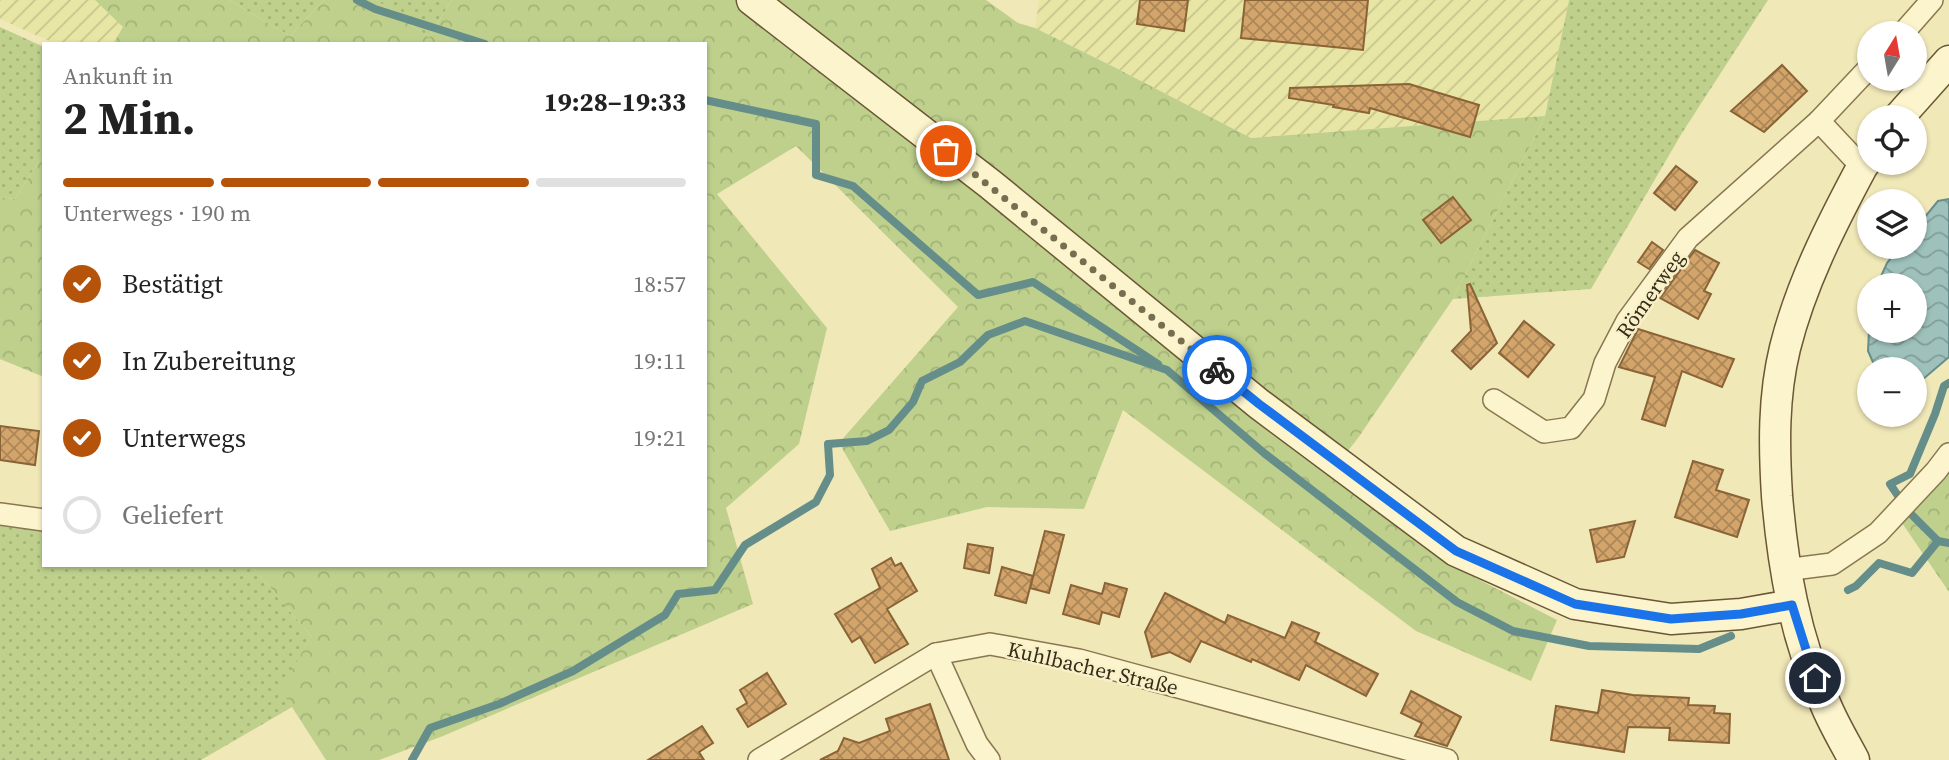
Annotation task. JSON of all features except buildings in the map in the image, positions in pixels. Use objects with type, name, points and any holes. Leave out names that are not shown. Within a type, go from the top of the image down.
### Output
[{"type":"main road","points":[[752,0],[990,184],[1259,404],[1456,551],[1575,604],[1671,619],[1741,614],[1792,605]]},
{"type":"main road","points":[[1910,105],[1949,61]]},
{"type":"main road","points":[[1854,760],[1825,703],[1792,605],[1780,532],[1774,456],[1776,409],[1785,349],[1802,291],[1827,233],[1858,175]]},
{"type":"street","points":[[1914,21],[1932,0]]},
{"type":"street","name":"Römerweg","points":[[1494,400],[1544,432],[1571,428],[1594,399],[1605,363],[1627,321],[1688,238],[1819,121],[1857,81]]},
{"type":"street","points":[[1819,121],[1857,155]]},
{"type":"street","points":[[1785,570],[1832,564],[1878,533],[1949,454]]},
{"type":"street","points":[[0,514],[42,520]]},
{"type":"street","name":"Kuhlbacher Straße","points":[[759,760],[936,654],[990,644],[1079,660],[1447,760]]},
{"type":"street","points":[[936,654],[977,744],[989,760]]},
{"type":"shaded area","points":[[0,0],[95,0],[124,27],[114,42],[52,42],[0,19]]},
{"type":"shaded area","points":[[1039,0],[1569,0],[1545,116],[1251,138],[1035,28]]},
{"type":"green space","points":[[95,0],[229,0],[290,36],[324,0],[376,0],[429,37],[452,0],[986,0],[1018,23],[1035,28],[1251,138],[1545,116],[1453,299],[1358,438],[1329,475],[1472,576],[1557,620],[1531,681],[1416,631],[1123,410],[1084,509],[987,507],[890,531],[839,443],[958,307],[796,146],[717,194],[827,328],[799,444],[726,508],[753,604],[443,736],[379,760],[326,760],[281,690],[311,636],[253,567],[707,567],[707,42],[114,42],[123,27]]},
{"type":"green space","points":[[229,0],[324,0],[290,36]]},
{"type":"green space","points":[[376,0],[452,0],[429,37]]},
{"type":"green space","points":[[1569,0],[1768,0],[1682,133],[1591,289],[1453,299],[1545,116]]},
{"type":"green space","points":[[0,27],[42,46],[42,156],[15,199],[0,197]]},
{"type":"green space","points":[[42,156],[42,376],[0,359],[0,197],[15,199]]},
{"type":"green space","points":[[1949,462],[1949,592],[1898,517]]},
{"type":"green space","points":[[0,521],[42,526],[42,567],[253,567],[311,636],[282,690],[292,707],[201,760],[0,760]]},
{"type":"water","points":[[1949,199],[1949,357],[1927,376],[1927,357],[1871,357],[1868,343],[1927,343],[1927,273],[1882,273],[1890,259],[1927,259],[1927,214],[1938,201]]},
{"type":"waterway","points":[[357,0],[375,9],[479,42]]},
{"type":"waterway","points":[[707,100],[816,124],[816,175],[853,186],[978,295],[1033,282],[1158,364]]},
{"type":"waterway","points":[[412,760],[430,728],[499,704],[573,671],[665,615],[678,594],[715,590],[745,545],[816,502],[830,475],[828,444],[867,441],[889,430],[913,402],[922,381],[960,362],[988,335],[1025,321],[1167,370],[1264,453],[1457,602],[1513,631],[1589,646],[1699,649],[1731,636]]},
{"type":"waterway","points":[[1949,383],[1944,386],[1910,474],[1890,484],[1909,512],[1938,541],[1949,543]]},
{"type":"waterway","points":[[1848,590],[1856,586],[1879,563],[1912,573],[1938,541]]},
{"type":"way so far","points":[[946,151],[1217,370]]},
{"type":"route","points":[[1217,370],[1456,551],[1575,604],[1671,619],[1741,614],[1792,605],[1815,678]]}]
